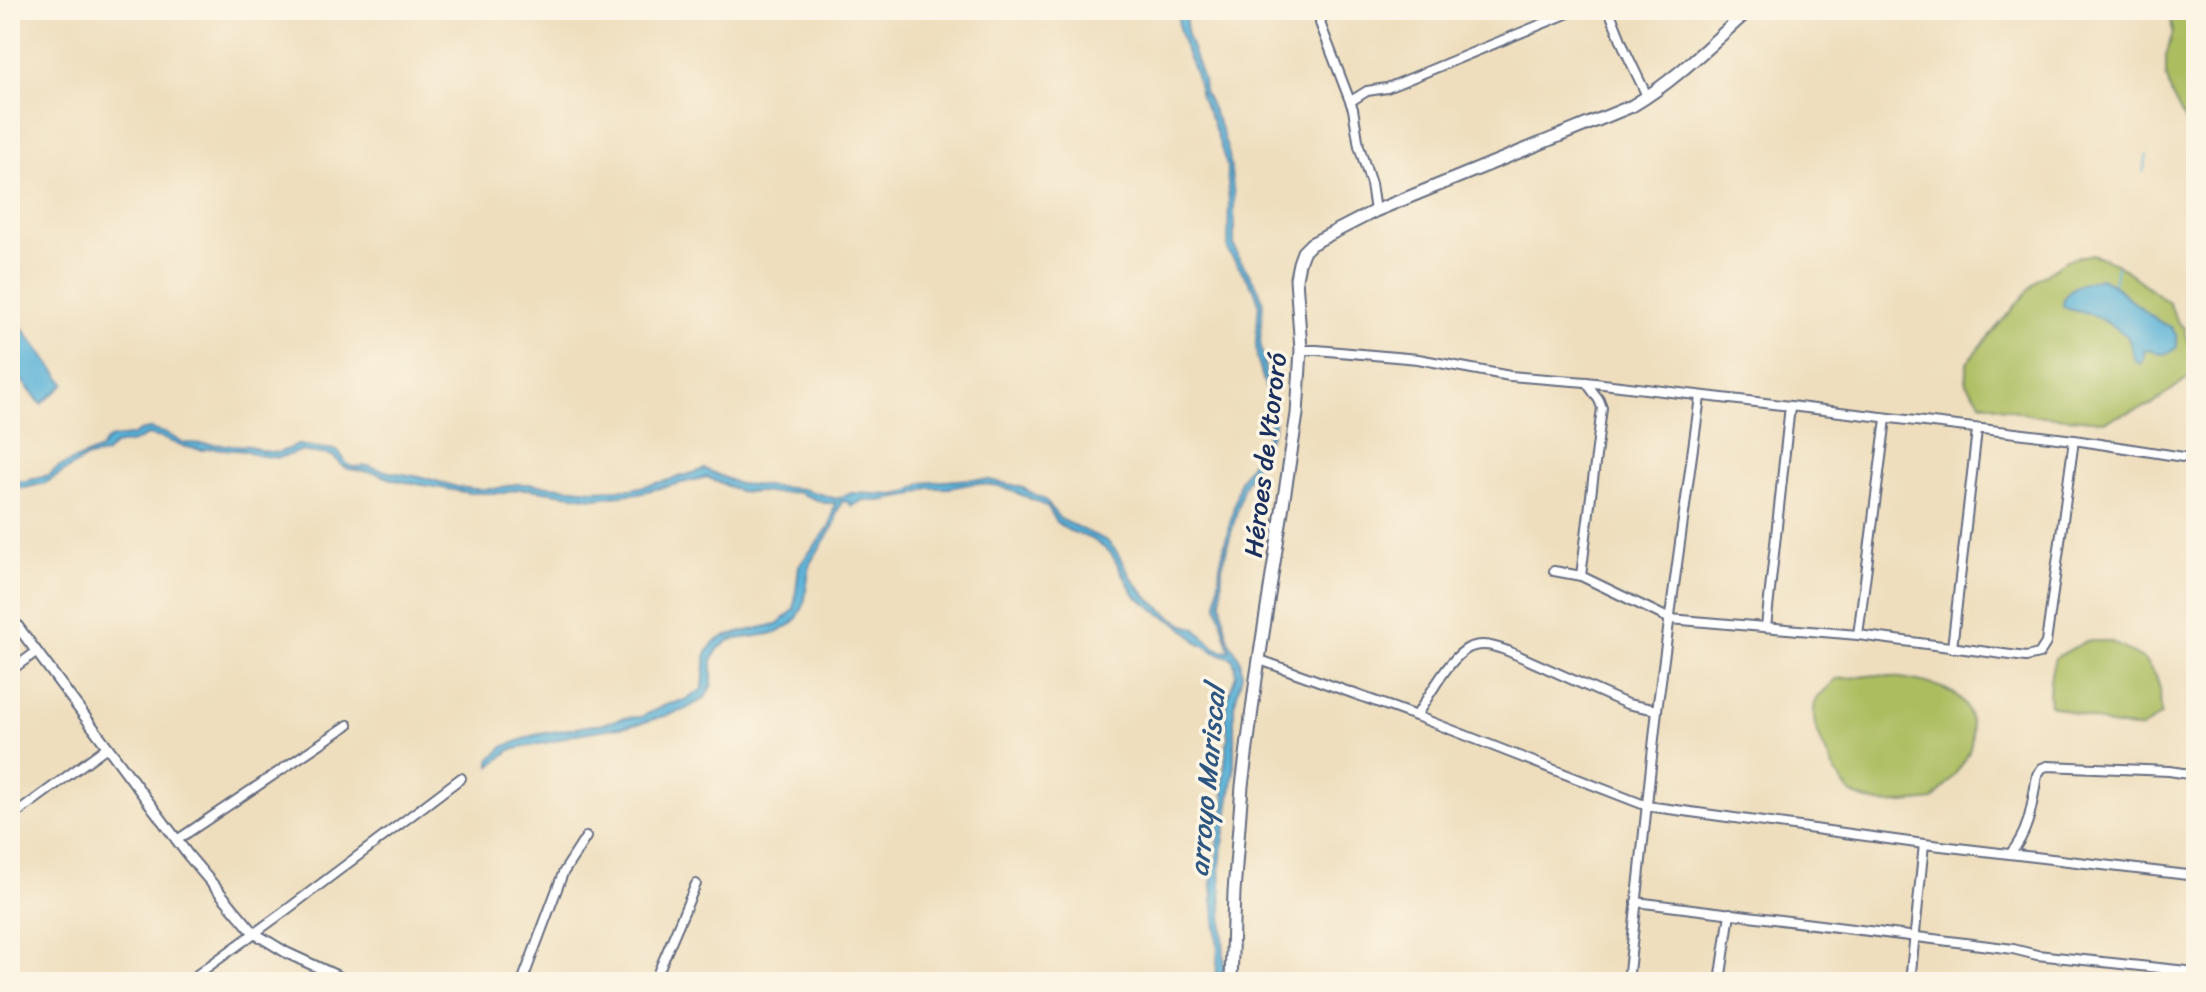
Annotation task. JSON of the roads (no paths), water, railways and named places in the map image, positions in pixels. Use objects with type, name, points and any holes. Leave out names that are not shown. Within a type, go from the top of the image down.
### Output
[{"type":"main road","name":"Héroes de Ytororó","points":[[1231,982],[1242,786],[1297,414],[1301,350],[1296,294],[1303,252],[1311,244],[1375,211],[1632,106],[1705,50],[1749,10]]},
{"type":"street","points":[[1325,10],[1320,23],[1351,101],[1375,211]]},
{"type":"street","points":[[1351,101],[1367,91],[1387,88],[1576,10]]},
{"type":"street","points":[[1609,10],[1647,96]]},
{"type":"street","points":[[1301,350],[1418,359],[1510,376],[1586,382],[2074,440],[2196,459]]},
{"type":"street","points":[[1581,576],[1602,408],[1586,382]]},
{"type":"street","points":[[1628,982],[1657,710],[1700,397]]},
{"type":"street","points":[[1766,627],[1790,406]]},
{"type":"street","points":[[1858,635],[1886,419]]},
{"type":"street","points":[[1952,648],[1977,430]]},
{"type":"street","points":[[1554,571],[1581,576],[1670,619],[1858,635],[2026,657],[2039,654],[2046,643],[2074,440]]},
{"type":"street","points":[[10,616],[188,855],[254,933],[332,978],[350,982]]},
{"type":"street","points":[[1416,716],[1457,657],[1468,647],[1483,645],[1508,651],[1627,704],[1657,710]]},
{"type":"street","points":[[10,671],[36,652]]},
{"type":"street","points":[[1260,660],[1416,716],[1647,806],[1924,844],[2196,876]]},
{"type":"street","points":[[177,840],[348,725]]},
{"type":"street","points":[[10,818],[107,747]]},
{"type":"street","points":[[2010,854],[2027,828],[2037,775],[2042,768],[2169,771],[2196,775]]},
{"type":"street","points":[[187,982],[461,778]]},
{"type":"street","points":[[522,982],[563,873],[586,837]]},
{"type":"street","points":[[1910,982],[1924,844]]},
{"type":"street","points":[[654,982],[696,884]]},
{"type":"street","points":[[1636,902],[2013,949],[2194,976],[2196,959]]},
{"type":"street","points":[[1720,982],[1730,913]]},
{"type":"water","points":[[1178,10],[1185,10],[1187,35],[1204,91],[1229,155],[1234,196],[1234,246],[1263,302],[1260,342],[1274,416],[1270,437],[1243,488],[1222,567],[1224,621],[1229,641],[1240,659],[1242,675],[1234,705],[1234,771],[1220,865],[1223,982],[1216,982],[1218,949],[1212,884],[1220,820],[1225,805],[1226,713],[1236,675],[1235,665],[1232,658],[1198,642],[1180,625],[1135,595],[1111,553],[1092,539],[1068,530],[1056,522],[1048,507],[1025,496],[999,486],[975,483],[928,488],[909,496],[879,501],[863,500],[852,506],[842,501],[835,524],[810,563],[804,605],[797,618],[776,633],[730,640],[718,649],[712,660],[712,684],[705,698],[684,710],[638,724],[575,734],[510,750],[490,767],[490,760],[505,746],[535,735],[641,717],[685,700],[703,689],[706,654],[714,642],[726,636],[777,624],[794,610],[799,566],[830,526],[835,503],[825,503],[797,492],[739,491],[707,477],[638,493],[594,498],[530,489],[470,493],[349,469],[329,455],[301,451],[278,458],[247,451],[202,450],[147,435],[133,442],[114,445],[105,454],[88,457],[45,483],[10,488],[10,482],[49,475],[58,467],[101,449],[112,438],[131,436],[150,429],[183,443],[249,446],[278,453],[298,445],[334,450],[353,467],[368,466],[475,489],[528,484],[592,490],[632,489],[705,469],[738,484],[802,489],[837,499],[852,493],[906,493],[923,483],[989,480],[1021,487],[1045,500],[1060,519],[1107,541],[1146,596],[1169,615],[1196,629],[1214,647],[1230,651],[1217,605],[1220,565],[1240,481],[1267,437],[1270,417],[1257,357],[1259,303],[1254,289],[1228,251],[1227,166],[1186,51],[1179,28]]},
{"type":"water","points":[[2101,278],[2171,327],[2176,335],[2177,347],[2164,354],[2151,349],[2144,351],[2141,364],[2135,361],[2128,337],[2115,327],[2093,315],[2063,306],[2071,290]]},
{"type":"water","points":[[20,325],[65,384],[41,404],[10,366],[10,332]]},
{"type":"waterway","points":[[2143,172],[2147,155]]},
{"type":"waterway","points":[[2114,284],[2117,266]]},
{"type":"water label","name":"arroyo Mariscal","points":[[1207,781]]}]
